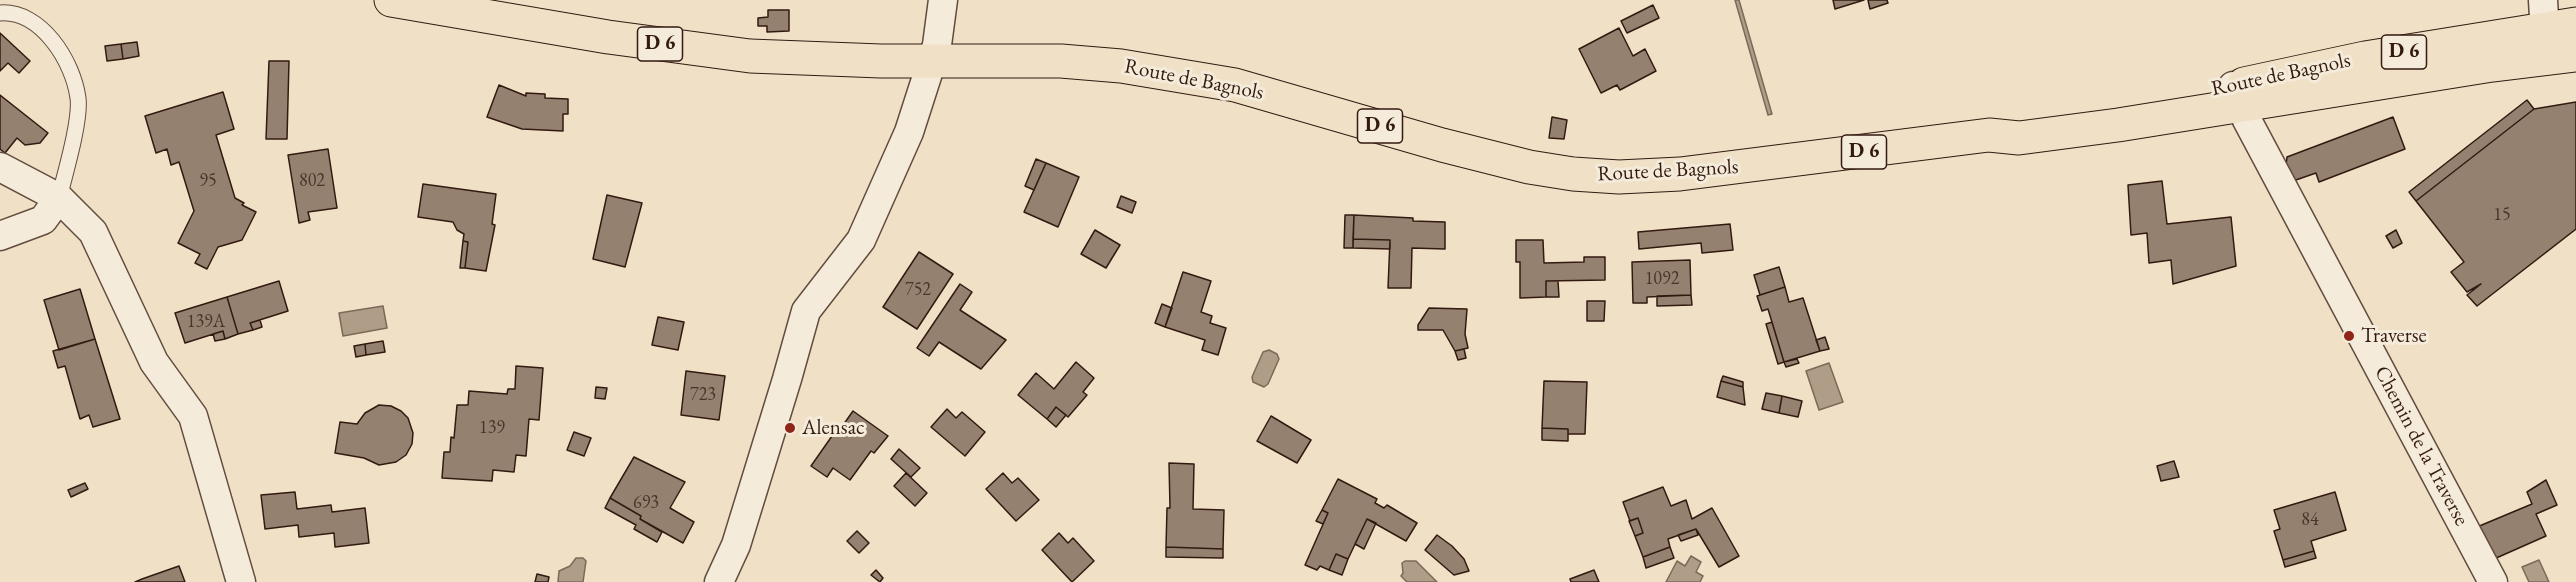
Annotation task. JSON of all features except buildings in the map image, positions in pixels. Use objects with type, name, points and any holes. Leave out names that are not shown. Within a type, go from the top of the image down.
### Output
[{"type":"main road","name":"Route de Bagnols","points":[[391,0],[608,37],[738,54],[838,60],[1061,61],[1121,66],[1182,75],[1287,99],[1442,145],[1528,167],[1608,176],[1670,175],[1739,168],[1989,135],[2012,125],[2236,96],[2365,58],[2552,35],[2576,24]]},
{"type":"street","points":[[719,582],[736,545],[806,311],[861,240],[909,132],[937,45],[943,0]]},
{"type":"street","name":"Chemin de la Traverse","points":[[2236,96],[2493,582]]},
{"type":"street","points":[[0,167],[59,198],[93,232],[154,362],[193,416],[241,582]]},
{"type":"street","points":[[0,236],[43,220],[59,198]]},
{"type":"lane","points":[[0,13],[11,12],[47,32],[68,63],[78,99],[72,142],[59,198]]},
{"type":"shaded area","points":[[1735,0],[1739,0],[1772,114],[1768,115]]},
{"type":"shaded area","points":[[383,306],[387,328],[343,336],[339,313]]},
{"type":"shaded area","points":[[1269,350],[1277,354],[1279,359],[1268,384],[1264,387],[1253,382],[1252,377],[1263,352]]},
{"type":"shaded area","points":[[1829,363],[1843,402],[1819,410],[1806,371]]},
{"type":"shaded area","points":[[1691,556],[1701,562],[1696,572],[1703,576],[1700,582],[1666,582],[1677,561],[1685,566]]},
{"type":"shaded area","points":[[576,558],[583,558],[586,561],[583,582],[558,582],[559,571],[570,566]]},
{"type":"shaded area","points":[[2539,560],[2549,582],[2529,582],[2522,567]]},
{"type":"shaded area","points":[[1416,561],[1437,582],[1407,582],[1401,576],[1402,563]]},
{"type":"place","name":"Traverse","points":[[2349,336]]},
{"type":"place","name":"Alensac","points":[[790,428]]}]
